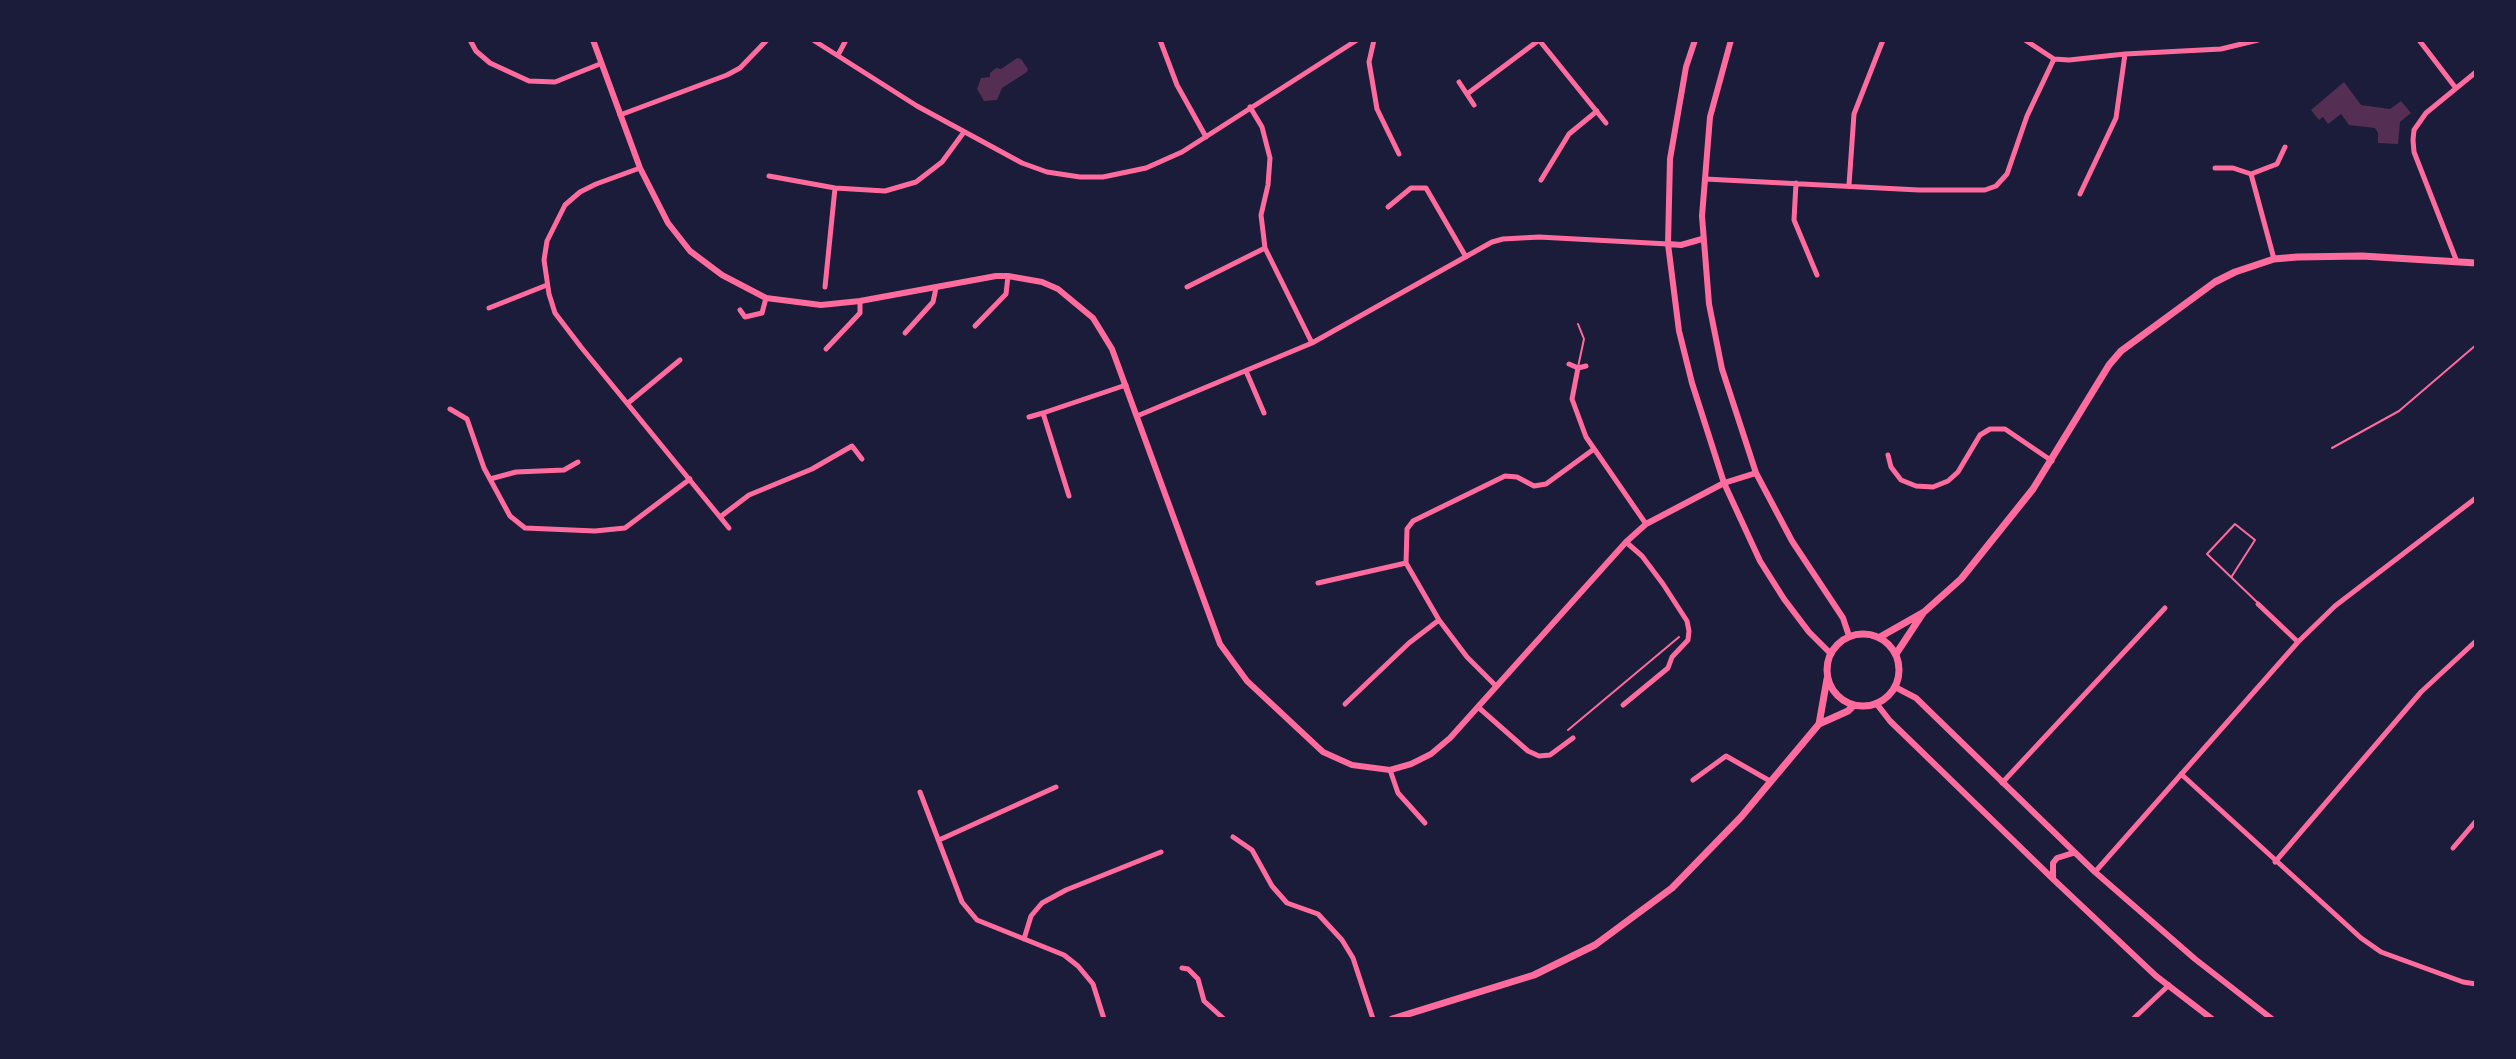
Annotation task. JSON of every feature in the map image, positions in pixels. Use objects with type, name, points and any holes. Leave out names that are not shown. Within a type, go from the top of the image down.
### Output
[{"type":"main road","points":[[1880,637],[1924,612],[1961,579],[2033,489],[2109,365],[2121,351],[2215,282],[2274,259],[2362,256],[2476,263]]},
{"type":"main road","points":[[1896,654],[1924,612]]},
{"type":"main road","points":[[1819,724],[1827,676],[1831,654],[1842,640],[1864,633],[1880,637],[1896,654],[1900,671],[1890,694],[1876,703],[1854,705],[1836,694],[1827,676]]},
{"type":"main road","points":[[1392,1019],[1534,975],[1595,945],[1672,888],[1733,826],[1819,724],[1848,711],[1854,705]]},
{"type":"street","points":[[470,40],[476,51],[490,63],[529,81],[555,82],[600,64]]},
{"type":"street","points":[[593,40],[640,168],[671,229],[690,251],[722,275],[766,298],[821,305],[860,301],[996,276],[1042,282],[1074,300],[1102,331],[1126,385],[1220,644],[1237,670],[1323,752],[1352,765],[1390,770],[1431,754],[1646,524],[1724,483],[1756,473]]},
{"type":"street","points":[[620,115],[727,75],[740,68],[767,40]]},
{"type":"street","points":[[813,40],[917,106],[1022,163],[1047,172],[1080,177],[1103,177],[1146,168],[1182,152],[1357,40]]},
{"type":"street","points":[[838,55],[846,40]]},
{"type":"street","points":[[1160,40],[1177,85],[1206,137]]},
{"type":"street","points":[[1374,40],[1369,62],[1377,109],[1399,154]]},
{"type":"street","points":[[1467,94],[1539,40],[1606,123]]},
{"type":"street","points":[[1695,40],[1686,67],[1670,159],[1668,244],[1679,331],[1724,483],[1760,561],[1809,632],[1831,654]]},
{"type":"street","points":[[1731,40],[1710,117],[1702,239],[1709,304],[1722,369],[1756,473],[1792,541],[1843,618],[1849,636]]},
{"type":"street","points":[[1849,185],[1854,114],[1883,40]]},
{"type":"street","points":[[2025,40],[2054,59],[2069,60],[2221,49],[2258,40]]},
{"type":"street","points":[[2419,40],[2455,87]]},
{"type":"street","points":[[2080,194],[2116,118],[2125,54]]},
{"type":"street","points":[[1705,179],[1970,192],[1985,190],[1996,186],[2007,174],[2027,116],[2054,59]]},
{"type":"street","points":[[2457,262],[2414,152],[2413,140],[2419,120],[2476,72]]},
{"type":"street","points":[[1459,82],[1474,105]]},
{"type":"street","points":[[1250,107],[1262,127],[1270,158],[1261,215],[1265,248],[1312,343]]},
{"type":"street","points":[[1541,180],[1569,134],[1597,111]]},
{"type":"street","points":[[769,176],[835,188],[885,191],[916,182],[942,162],[964,132]]},
{"type":"street","points":[[2215,168],[2233,168],[2251,174],[2277,164],[2285,147]]},
{"type":"street","points":[[640,168],[596,184],[565,205],[547,241],[544,260],[547,285],[555,313],[729,528]]},
{"type":"street","points":[[2251,174],[2274,259]]},
{"type":"street","points":[[1796,183],[1794,220],[1817,275]]},
{"type":"street","points":[[825,287],[835,188]]},
{"type":"street","points":[[1388,207],[1411,188],[1426,188],[1466,257]]},
{"type":"street","points":[[1137,416],[1312,343],[1492,242],[1515,237],[1668,244],[1693,243],[1702,239]]},
{"type":"street","points":[[1187,287],[1265,248]]},
{"type":"street","points":[[975,326],[1006,294],[1008,276]]},
{"type":"street","points":[[489,308],[547,285]]},
{"type":"street","points":[[905,333],[933,302],[936,288]]},
{"type":"street","points":[[740,310],[745,317],[762,313],[766,298]]},
{"type":"street","points":[[826,349],[860,313],[860,301]]},
{"type":"street","points":[[628,403],[680,360]]},
{"type":"street","points":[[1569,364],[1578,368],[1586,366]]},
{"type":"street","points":[[1578,368],[1572,399],[1586,437],[1646,524]]},
{"type":"street","points":[[1246,371],[1264,413]]},
{"type":"street","points":[[1029,417],[1126,385]]},
{"type":"street","points":[[450,409],[467,419],[490,479],[510,516],[525,528],[595,531],[625,528],[690,479]]},
{"type":"street","points":[[1043,413],[1069,496]]},
{"type":"street","points":[[1888,455],[1891,467],[1901,480],[1916,486],[1933,487],[1948,481],[1958,472],[1980,435],[1990,429],[2005,429],[2052,461]]},
{"type":"street","points":[[720,517],[749,495],[812,469],[852,446],[862,459]]},
{"type":"street","points":[[1496,686],[1467,657],[1439,620],[1406,563],[1407,529],[1413,521],[1505,476],[1517,477],[1534,486],[1546,484],[1594,449]]},
{"type":"street","points":[[490,479],[516,472],[564,470],[578,462]]},
{"type":"street","points":[[2095,872],[2298,642],[2335,606],[2476,498]]},
{"type":"street","points":[[1623,705],[1668,668],[1672,657],[1688,640],[1689,631],[1687,621],[1663,584],[1642,556],[1626,542]]},
{"type":"street","points":[[1318,583],[1406,563]]},
{"type":"street","points":[[2258,604],[2298,642]]},
{"type":"street","points":[[2002,783],[2165,608]]},
{"type":"street","points":[[1345,704],[1409,643],[1439,620]]},
{"type":"street","points":[[2275,862],[2421,692],[2476,641]]},
{"type":"street","points":[[1895,687],[1916,698],[2095,872],[2195,959],[2272,1019]]},
{"type":"street","points":[[1876,703],[1895,727],[2053,879],[2169,985],[2212,1019]]},
{"type":"street","points":[[1478,707],[1528,751],[1539,756],[1550,755],[1573,738]]},
{"type":"street","points":[[1693,780],[1726,756],[1770,781]]},
{"type":"street","points":[[1390,770],[1398,793],[1425,823]]},
{"type":"street","points":[[2181,774],[2361,938],[2381,952],[2476,984]]},
{"type":"street","points":[[939,840],[1056,787]]},
{"type":"street","points":[[920,792],[962,902],[977,920],[1064,955],[1078,966],[1093,984],[1103,1017],[1093,1019]]},
{"type":"street","points":[[2453,848],[2476,821]]},
{"type":"street","points":[[1233,837],[1252,850],[1272,886],[1287,903],[1318,914],[1342,940],[1353,958],[1373,1019]]},
{"type":"street","points":[[1024,939],[1031,916],[1042,903],[1066,890],[1161,852]]},
{"type":"street","points":[[2053,879],[2053,863],[2057,858],[2074,853]]},
{"type":"street","points":[[1182,968],[1188,969],[1198,979],[1204,1001],[1224,1019]]},
{"type":"street","points":[[2133,1019],[2169,985]]},
{"type":"lane","points":[[1578,324],[1584,339],[1578,368]]},
{"type":"lane","points":[[2332,448],[2399,411],[2476,345]]},
{"type":"lane","points":[[2472,349],[2476,353]]},
{"type":"lane","points":[[2232,576],[2255,540],[2235,524],[2207,554],[2258,604]]},
{"type":"path","points":[[1573,738],[1568,730],[1689,631]]},
{"type":"building","points":[[1017,58],[1021,59],[1027,72],[1002,88],[997,100],[984,101],[977,89],[981,78],[990,77],[996,68],[1001,69]]},
{"type":"building","points":[[2344,82],[2361,105],[2390,109],[2401,101],[2411,113],[2400,122],[2398,144],[2378,143],[2375,128],[2349,125],[2341,114],[2328,124],[2323,117],[2319,120],[2311,110]]}]
